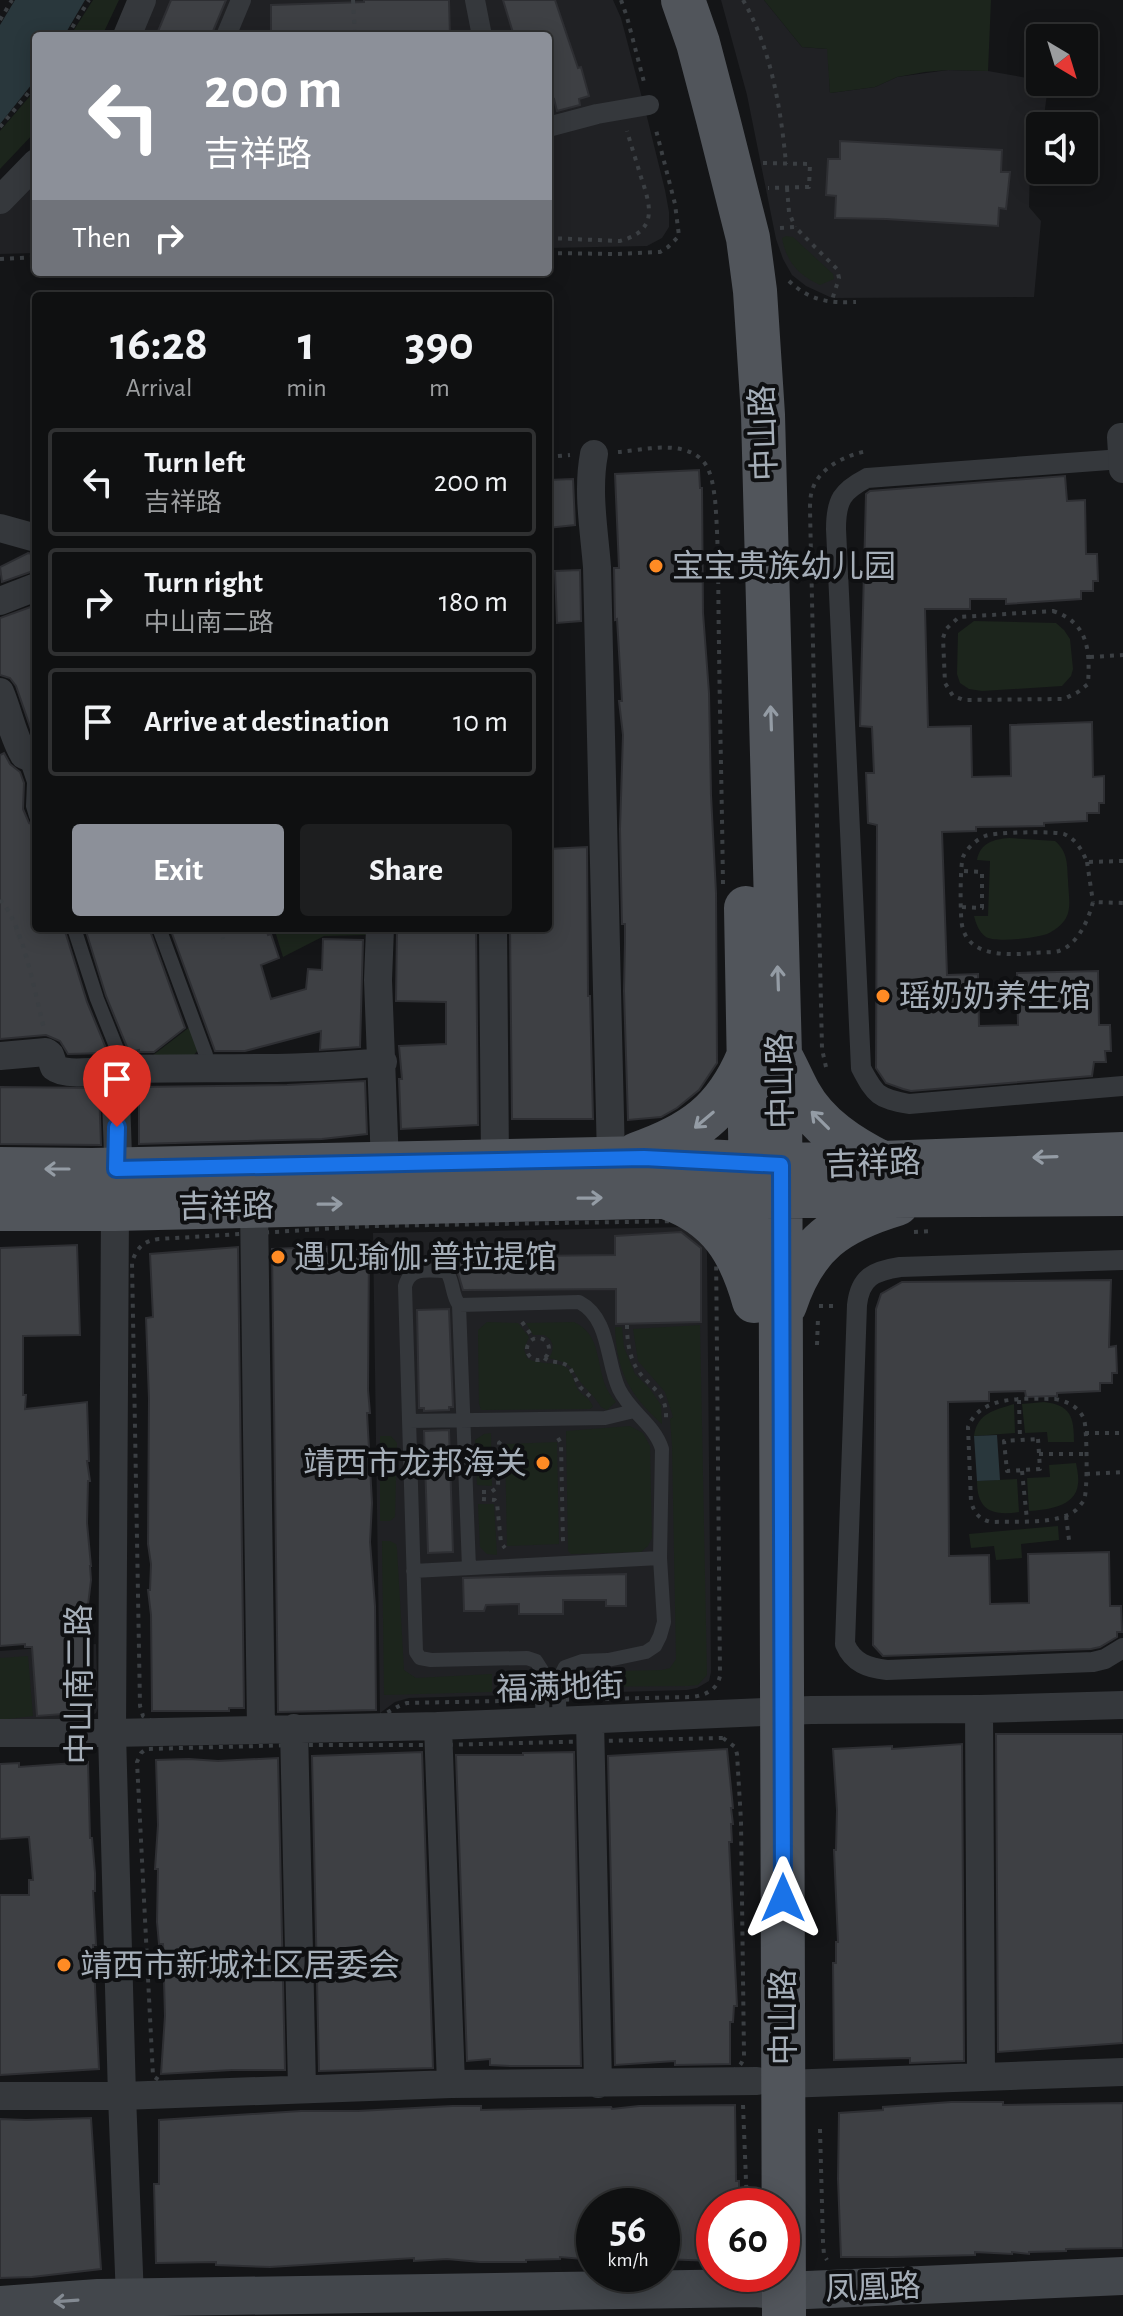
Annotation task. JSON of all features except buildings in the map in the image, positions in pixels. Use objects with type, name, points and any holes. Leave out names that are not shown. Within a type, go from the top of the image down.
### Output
[{"type":"main road","name":"中山路","points":[[655,0],[716,209],[728,281],[735,359],[764,1057]]},
{"type":"main road","name":"中山路","points":[[683,0],[698,43],[738,195],[755,291],[763,415],[764,1057],[768,1308],[757,1476],[769,1713],[775,2087],[768,2301]]},
{"type":"main road","points":[[618,1159],[670,1142],[700,1124],[764,1057],[841,1140],[882,1163]]},
{"type":"main road","name":"吉祥路","points":[[0,1169],[116,1189],[254,1206],[666,1197],[882,1163],[1123,1154]]},
{"type":"main road","name":"吉祥路","points":[[0,1209],[116,1189],[385,1164],[618,1159],[766,1181],[931,1194],[1123,1194]]},
{"type":"main road","points":[[666,1197],[702,1214],[724,1234],[768,1308],[795,1280],[823,1240],[859,1216],[931,1194]]},
{"type":"main road","name":"中山路","points":[[759,2188],[775,2087]]},
{"type":"main road","name":"凤凰路","points":[[166,2316],[768,2301],[1123,2276]]},
{"type":"main road","name":"凤凰路","points":[[0,2305],[130,2298],[861,2304],[1123,2302]]},
{"type":"street","points":[[129,32],[142,0]]},
{"type":"street","points":[[228,32],[241,0]]},
{"type":"street","points":[[475,0],[481,32]]},
{"type":"street","points":[[552,126],[649,105]]},
{"type":"street","points":[[0,200],[32,167]]},
{"type":"street","points":[[1123,469],[1122,448],[867,478],[852,486],[842,497],[836,511],[861,1068],[871,1088],[887,1101],[909,1104],[1123,1086]]},
{"type":"street","points":[[594,454],[590,493],[597,567],[618,1159]]},
{"type":"street","points":[[0,528],[32,537]]},
{"type":"street","points":[[0,601],[32,589]]},
{"type":"street","points":[[0,692],[8,712],[6,730],[24,755],[32,755]]},
{"type":"street","points":[[380,932],[378,980],[385,1164]]},
{"type":"street","points":[[493,932],[495,1162]]},
{"type":"street","points":[[0,1056],[46,1052],[54,1067],[65,1073],[327,1068],[383,1062]]},
{"type":"street","name":"中山南二路","points":[[120,1070],[116,1189],[112,1733],[130,2298]]},
{"type":"street","points":[[254,1206],[261,1729]]},
{"type":"street","points":[[1123,1260],[900,1267],[874,1273],[864,1283],[858,1293],[857,1305],[845,1644],[854,1658],[865,1666],[887,1670],[1093,1662],[1123,1648]]},
{"type":"street","name":"福满地街","points":[[0,1733],[438,1726],[769,1713],[1123,1705]]},
{"type":"street","points":[[979,1709],[981,2076]]},
{"type":"street","points":[[590,1720],[598,2084]]},
{"type":"street","points":[[438,1726],[451,2084]]},
{"type":"street","points":[[294,1728],[302,2088]]},
{"type":"street","points":[[0,2096],[122,2096],[451,2084],[775,2087],[1123,2072]]},
{"type":"lane","points":[[32,755],[27,761],[32,776]]},
{"type":"lane","points":[[75,932],[120,1070]]},
{"type":"lane","points":[[160,932],[206,1055],[206,1068]]},
{"type":"lane","points":[[469,1568],[459,1305],[453,1296],[451,1277],[446,1271],[415,1271],[408,1275],[405,1286],[416,1652],[420,1658],[431,1660],[527,1658],[536,1661],[543,1672],[551,1721]]},
{"type":"lane","points":[[459,1305],[579,1302],[586,1305],[598,1319],[619,1390],[658,1438],[662,1449],[660,1558],[664,1622],[660,1636],[655,1646],[646,1652],[608,1660],[582,1661],[565,1667],[558,1681],[551,1721]]},
{"type":"lane","points":[[409,1421],[605,1418],[634,1411]]},
{"type":"lane","points":[[413,1571],[660,1558]]},
{"type":"path","points":[[0,20],[12,0]]},
{"type":"path","points":[[69,32],[89,0]]},
{"type":"path","points":[[353,0],[355,32]]},
{"type":"path","points":[[552,253],[660,252],[679,236],[675,204],[621,0]]},
{"type":"path","points":[[743,0],[762,39],[786,164]]},
{"type":"path","points":[[0,127],[32,89]]},
{"type":"path","points":[[552,238],[620,241],[639,232],[648,220],[650,205],[620,109]]},
{"type":"path","points":[[753,162],[810,164],[809,187],[758,188]]},
{"type":"path","points":[[787,188],[789,212],[795,227],[837,269],[839,278],[831,303]]},
{"type":"path","points":[[769,229],[795,227]]},
{"type":"path","points":[[0,259],[32,257]]},
{"type":"path","points":[[552,457],[672,448],[689,451],[708,466],[715,498],[723,885]]},
{"type":"path","points":[[1053,611],[1064,615],[1083,634],[1090,657],[1088,684],[1064,699],[964,700],[953,696],[945,683],[943,638],[946,629],[959,617],[1053,611]]},
{"type":"path","points":[[1090,657],[1123,655]]},
{"type":"path","points":[[994,833],[1062,833],[1081,847],[1087,862],[1093,902],[1088,919],[1082,931],[1059,951],[1006,955],[990,952],[974,945],[962,927],[963,857],[983,837],[994,833]]},
{"type":"path","points":[[1087,862],[1123,861]]},
{"type":"path","points":[[962,871],[982,872],[982,908],[962,907]]},
{"type":"path","points":[[0,900],[6,905],[19,935],[50,1055]]},
{"type":"path","points":[[1093,902],[1123,903]]},
{"type":"path","points":[[221,932],[223,939]]},
{"type":"path","points":[[627,1325],[634,1364],[664,1400],[667,1409],[666,1427],[658,1438]]},
{"type":"path","points":[[544,1358],[549,1352],[547,1342],[541,1338],[531,1341],[529,1354],[569,1366],[580,1387],[593,1398],[605,1418]]},
{"type":"path","points":[[1019,1400],[1020,1440]]},
{"type":"path","points":[[1019,1400],[1065,1400],[1085,1421],[1085,1433],[1086,1489],[1083,1502],[1076,1510],[1051,1520],[991,1522],[981,1519],[975,1512],[971,1502],[968,1427],[971,1418],[981,1408],[993,1403],[1019,1400]]},
{"type":"path","points":[[1085,1433],[1123,1433]]},
{"type":"path","points":[[468,1496],[491,1492],[498,1487],[499,1443],[506,1437]]},
{"type":"path","points":[[557,1437],[561,1443],[563,1543],[557,1549]]},
{"type":"path","points":[[1038,1439],[1039,1454],[1040,1469],[1007,1471],[1004,1441],[1038,1439]]},
{"type":"path","points":[[1039,1454],[1086,1454]]},
{"type":"path","points":[[1022,1470],[1027,1520]]},
{"type":"path","points":[[1086,1474],[1123,1472]]},
{"type":"path","points":[[468,1496],[497,1503],[503,1546],[514,1549]]},
{"type":"path","points":[[1066,1516],[1069,1540]]},
{"type":"path","points":[[751,2188],[775,2087]]},
{"type":"path","points":[[775,2087],[823,2242],[824,2255],[835,2265]]},
{"type":"shaded area","points":[[15,0],[85,0],[66,32],[32,32],[32,84],[0,124],[0,25]]},
{"type":"shaded area","points":[[93,0],[119,0],[104,32],[73,32]]},
{"type":"shaded area","points":[[156,0],[613,0],[621,18],[665,190],[669,227],[662,238],[647,246],[552,248],[552,32],[143,32]]},
{"type":"shaded area","points":[[721,0],[764,0],[802,47],[828,49],[830,93],[875,87],[897,77],[948,70],[988,71],[1026,78],[1026,96],[1047,96],[1045,112],[1026,112],[1029,207],[1041,221],[1034,297],[832,298],[806,286],[792,275],[776,239],[747,95]]},
{"type":"shaded area","points":[[764,0],[991,0],[988,71],[925,72],[897,77],[875,87],[830,93],[827,49],[802,47]]},
{"type":"shaded area","points":[[32,94],[32,135],[0,169],[0,131]]},
{"type":"shaded area","points":[[32,183],[32,253],[0,254],[0,212]]},
{"type":"shaded area","points":[[793,237],[833,274],[834,279],[820,285],[799,272],[787,254],[782,238]]},
{"type":"shaded area","points":[[974,621],[1056,623],[1070,639],[1071,676],[1062,686],[982,691],[969,689],[960,683],[957,674],[958,633]]},
{"type":"shaded area","points":[[1009,838],[1055,841],[1065,854],[1069,909],[1063,923],[1047,934],[998,940],[986,937],[977,925],[974,916],[988,916],[990,861],[977,860],[979,854],[988,843]]},
{"type":"shaded area","points":[[275,932],[368,932],[367,935],[324,936],[283,957]]},
{"type":"shaded area","points":[[191,1026],[198,1050],[194,1055],[144,1062]]},
{"type":"shaded area","name":"靖西市龙邦海关","points":[[687,1227],[706,1242],[707,1254],[709,1681],[687,1690],[409,1698],[395,1702],[380,1713],[373,1233]]},
{"type":"shaded area","points":[[487,1322],[518,1323],[529,1337],[524,1349],[527,1358],[565,1367],[593,1407],[481,1410],[478,1330]]},
{"type":"shaded area","points":[[574,1322],[590,1335],[594,1343],[604,1382],[616,1402],[607,1410],[601,1407],[568,1365],[549,1358],[552,1342],[544,1335],[533,1335],[526,1323]]},
{"type":"shaded area","points":[[700,1325],[707,1675],[698,1685],[688,1686],[563,1687],[570,1672],[662,1670],[670,1668],[676,1659],[670,1419],[673,1417],[665,1392],[638,1361],[633,1329]]},
{"type":"shaded area","points":[[615,1327],[622,1327],[624,1347],[635,1374],[661,1405],[662,1424],[641,1403],[627,1381],[618,1356]]},
{"type":"shaded area","points":[[1044,1402],[1060,1406],[1069,1414],[1074,1442],[1048,1442],[1047,1432],[1025,1433],[1022,1404]]},
{"type":"shaded area","points":[[1014,1404],[1015,1433],[974,1436],[983,1417]]},
{"type":"shaded area","points":[[630,1426],[643,1433],[650,1446],[652,1538],[641,1552],[571,1554],[568,1551],[566,1431]]},
{"type":"shaded area","points":[[491,1433],[492,1486],[477,1485],[475,1440]]},
{"type":"shaded area","points":[[997,1435],[1000,1480],[977,1481],[974,1436]]},
{"type":"shaded area","points":[[380,1436],[391,1436],[397,1443],[395,1517],[390,1521],[380,1521]]},
{"type":"shaded area","points":[[557,1442],[559,1544],[507,1546],[505,1444]]},
{"type":"shaded area","points":[[1076,1463],[1078,1484],[1072,1498],[1059,1506],[1029,1511],[1027,1478],[1050,1477],[1049,1465]]},
{"type":"shaded area","points":[[1017,1479],[1019,1512],[994,1512],[983,1505],[977,1481]]},
{"type":"shaded area","points":[[478,1504],[494,1504],[497,1555],[487,1554],[480,1547]]},
{"type":"shaded area","points":[[1058,1526],[1059,1540],[1021,1544],[1022,1558],[996,1560],[994,1546],[971,1548],[969,1534]]},
{"type":"shaded area","points":[[382,1541],[396,1544],[397,1549],[404,1670],[416,1678],[492,1674],[492,1692],[384,1695]]},
{"type":"shaded area","points":[[96,1644],[96,1713],[90,1717],[0,1723],[0,1651]]},
{"type":"shaded area","points":[[28,1656],[33,1716],[0,1720],[0,1658]]},
{"type":"place","name":"宝宝贵族幼儿园","points":[[656,566]]},
{"type":"place","name":"瑶奶奶养生馆","points":[[883,996]]},
{"type":"place","name":"遇见瑜伽·普拉提馆","points":[[278,1257]]},
{"type":"place","name":"靖西市龙邦海关","points":[[543,1463]]},
{"type":"place","name":"靖西市新城社区居委会","points":[[64,1965]]},
{"type":"route","points":[[117,1127],[116,1169],[644,1158],[781,1165],[783,1898]]}]
